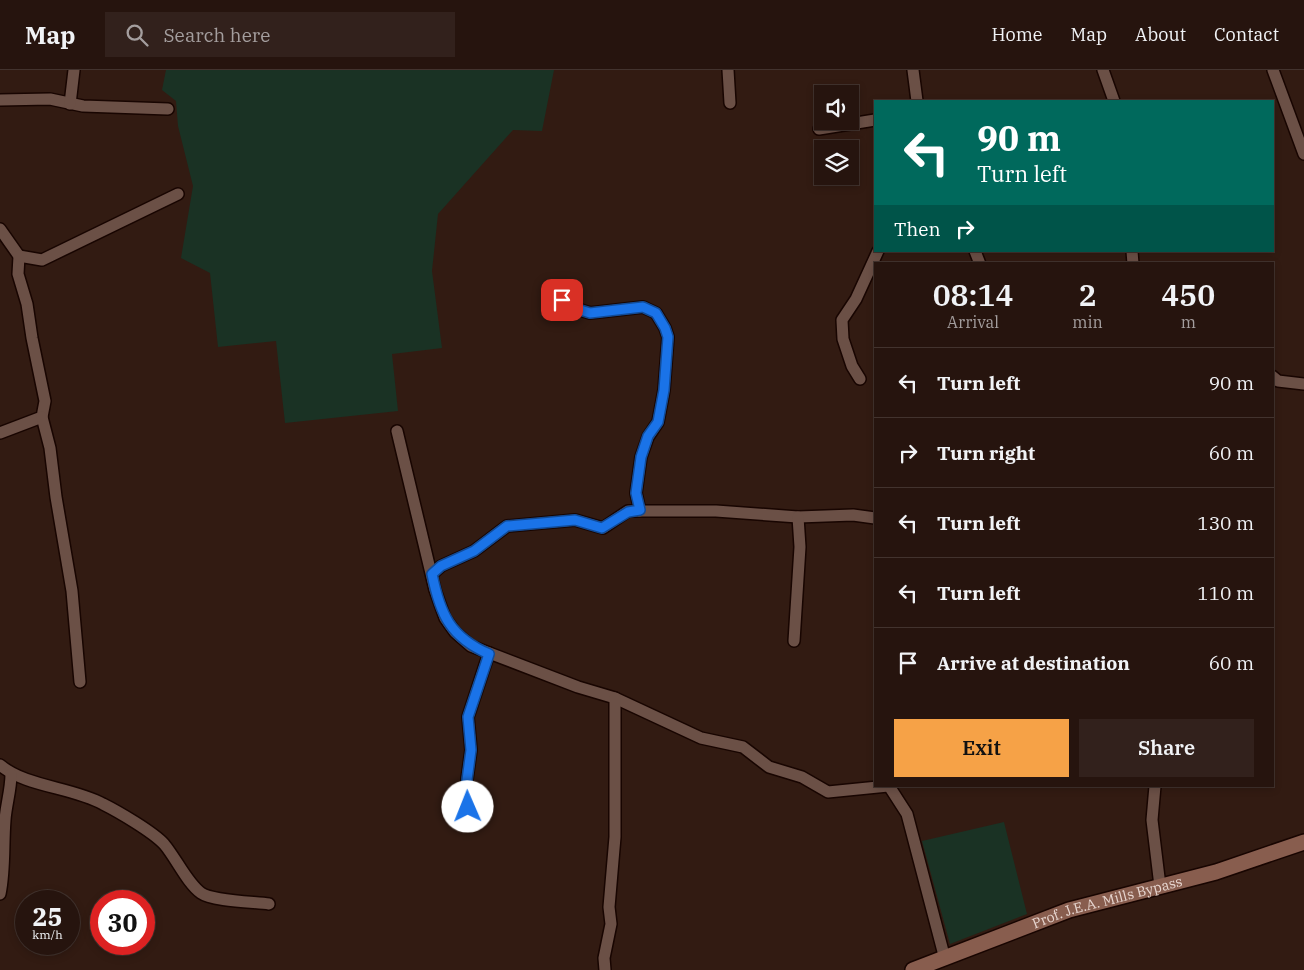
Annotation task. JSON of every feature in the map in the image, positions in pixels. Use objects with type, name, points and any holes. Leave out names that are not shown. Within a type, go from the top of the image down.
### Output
[{"type":"street","points":[[70,104],[74,70]]},
{"type":"street","points":[[728,70],[730,103]]},
{"type":"street","points":[[913,70],[917,100]]},
{"type":"street","points":[[1103,70],[1114,100]]},
{"type":"street","points":[[1273,70],[1304,154]]},
{"type":"street","points":[[0,100],[50,99],[82,106],[168,109]]},
{"type":"street","points":[[859,123],[874,120]]},
{"type":"street","points":[[19,256],[42,260],[178,194]]},
{"type":"street","points":[[0,229],[19,256],[18,274],[28,304],[32,338],[45,401],[42,417],[50,448],[56,497],[72,591],[80,682]]},
{"type":"street","points":[[860,379],[852,366],[843,339],[842,320],[856,299],[878,252]]},
{"type":"street","points":[[562,300],[574,308],[590,313],[643,307],[656,313],[665,328],[668,337],[664,390],[658,422],[648,436],[641,457],[636,493],[640,510]]},
{"type":"street","points":[[1274,378],[1278,381],[1304,384]]},
{"type":"street","points":[[0,433],[42,417]]},
{"type":"street","points":[[397,431],[444,618],[455,632],[471,646],[578,687],[615,698],[683,732],[701,738],[744,747],[769,767],[802,777],[828,792],[878,787]]},
{"type":"street","points":[[432,574],[441,566],[474,551],[507,526],[575,520],[602,528],[628,512],[640,510],[716,511],[798,517],[853,515],[874,518]]},
{"type":"street","points":[[794,641],[800,547],[798,517]]},
{"type":"street","points":[[468,821],[467,780],[471,750],[468,717],[489,654]]},
{"type":"street","points":[[606,970],[604,958],[611,924],[609,908],[615,837],[615,698]]},
{"type":"street","points":[[0,765],[11,774],[54,786],[102,803],[117,812],[163,843],[202,894],[222,899],[269,904]]},
{"type":"street","points":[[0,894],[4,876],[5,819],[10,794],[11,774]]},
{"type":"street","points":[[889,787],[907,814],[945,959]]},
{"type":"street","points":[[1156,787],[1152,820],[1160,886]]},
{"type":"street","name":"Prof. J.E.A. Mills Bypass","points":[[912,970],[945,959],[1069,910],[1216,872],[1304,842]]},
{"type":"green space","points":[[166,70],[554,70],[542,131],[513,130],[438,214],[432,271],[442,348],[392,354],[398,411],[285,423],[276,341],[218,347],[210,273],[181,258],[193,186],[178,126],[176,101],[162,90]]},
{"type":"green space","points":[[1004,822],[1027,914],[950,944],[922,841]]},
{"type":"route","points":[[468,807],[467,780],[471,750],[468,717],[489,654],[471,646],[455,632],[444,618],[432,574],[441,566],[474,551],[507,526],[575,520],[602,528],[628,512],[640,510],[636,493],[641,457],[648,436],[658,422],[664,390],[668,337],[656,313],[643,307],[590,313],[582,312],[562,300]]}]
